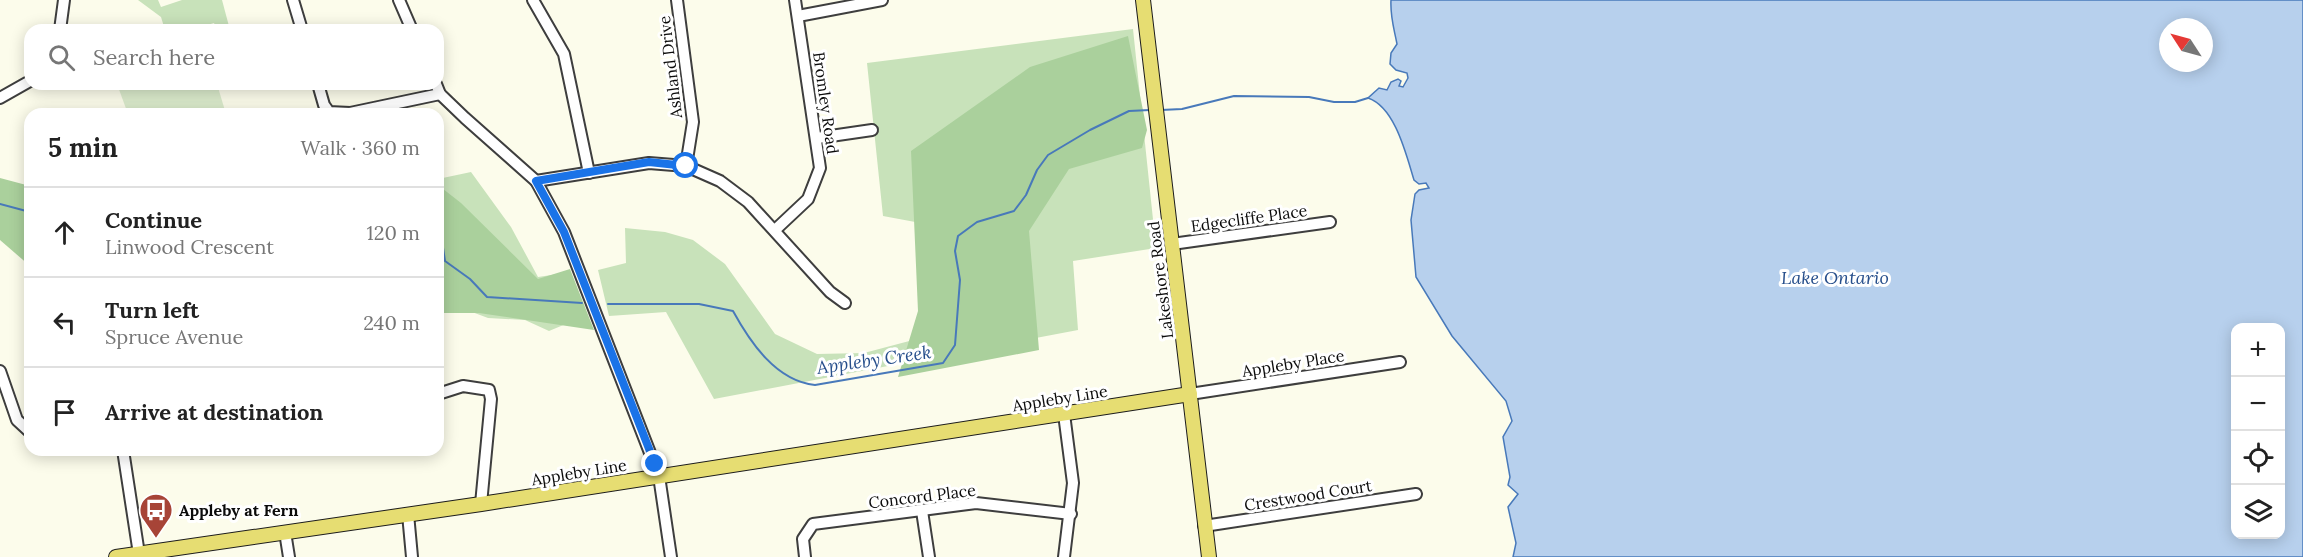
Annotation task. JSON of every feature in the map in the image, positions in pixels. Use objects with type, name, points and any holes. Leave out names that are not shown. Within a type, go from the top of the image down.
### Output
[{"type":"main road","name":"Lakeshore Road","points":[[1143,0],[1209,557]]},
{"type":"main road","name":"Appleby Line","points":[[116,557],[481,504],[1190,394]]},
{"type":"street","points":[[61,24],[64,0]]},
{"type":"street","points":[[293,0],[300,24]]},
{"type":"street","points":[[399,0],[409,24]]},
{"type":"street","points":[[533,0],[564,54],[589,173]]},
{"type":"street","name":"Ashland Drive","points":[[677,0],[693,122],[686,166]]},
{"type":"street","name":"Bromley Road","points":[[775,230],[808,199],[820,168],[795,0]]},
{"type":"street","points":[[798,16],[882,0]]},
{"type":"street","points":[[0,98],[24,84]]},
{"type":"street","points":[[320,90],[326,108]]},
{"type":"street","points":[[361,108],[434,90]]},
{"type":"street","points":[[439,90],[536,181],[564,232],[659,476],[671,557]]},
{"type":"street","points":[[817,138],[872,130]]},
{"type":"street","points":[[536,181],[649,162],[686,166],[720,181],[748,202],[830,292],[845,303]]},
{"type":"street","name":"Edgecliffe Place","points":[[1172,243],[1330,222]]},
{"type":"street","name":"Appleby Place","points":[[1190,394],[1400,362]]},
{"type":"street","points":[[0,371],[17,420],[24,426]]},
{"type":"street","points":[[444,392],[464,386],[489,390],[491,399],[481,504]]},
{"type":"street","points":[[1064,557],[1073,483],[1065,414]]},
{"type":"street","points":[[124,456],[139,554]]},
{"type":"street","name":"Crestwood Court","points":[[1204,526],[1416,494]]},
{"type":"street","name":"Concord Place","points":[[805,557],[803,539],[813,524],[976,503],[1071,514]]},
{"type":"street","points":[[922,511],[929,557]]},
{"type":"street","points":[[408,513],[412,557]]},
{"type":"street","points":[[285,532],[289,557]]},
{"type":"green space","points":[[138,0],[158,0],[161,7],[182,0],[222,0],[228,24],[163,24],[161,17]]},
{"type":"green space","points":[[1133,29],[1156,248],[1073,261],[1078,330],[714,399],[666,312],[609,316],[598,270],[626,263],[625,228],[665,232],[693,240],[725,264],[775,334],[817,354],[864,353],[932,335],[942,227],[883,216],[867,63]]},
{"type":"green space","points":[[1128,36],[1147,130],[1142,148],[1069,169],[1029,231],[1039,350],[898,377],[918,311],[911,151],[1030,67]]},
{"type":"green space","points":[[119,90],[219,90],[224,108],[126,108]]},
{"type":"green space","points":[[471,172],[511,227],[538,277],[565,273],[585,316],[549,331],[525,320],[488,318],[472,312],[444,311],[444,178]]},
{"type":"green space","points":[[0,178],[24,184],[24,261],[0,240]]},
{"type":"green space","points":[[444,190],[461,203],[538,279],[570,269],[594,330],[479,313],[444,313]]},
{"type":"water","name":"Lake Ontario","points":[[1391,0],[2303,0],[2303,557],[1513,557],[1516,543],[1508,507],[1518,494],[1508,485],[1510,477],[1503,437],[1512,421],[1506,401],[1452,336],[1416,277],[1411,220],[1415,194],[1419,190],[1429,188],[1426,183],[1419,184],[1414,180],[1403,145],[1392,121],[1377,103],[1368,98],[1379,88],[1387,90],[1391,82],[1398,79],[1401,81],[1399,86],[1403,87],[1408,78],[1407,73],[1396,70],[1390,64],[1391,53],[1397,44],[1392,22]]},
{"type":"waterway","name":"Appleby Creek","points":[[1161,110],[1182,109],[1234,96],[1309,97],[1334,102],[1355,102],[1368,98]]},
{"type":"waterway","name":"Appleby Creek","points":[[608,304],[699,304],[733,311],[756,347],[776,368],[801,382],[815,385],[943,363],[955,345],[960,280],[955,251],[958,236],[977,222],[1014,211],[1026,195],[1037,170],[1048,155],[1090,130],[1129,111],[1150,110]]},
{"type":"waterway","name":"Appleby Creek","points":[[0,204],[24,210]]},
{"type":"waterway","name":"Appleby Creek","points":[[444,254],[445,261],[470,279],[487,297],[582,303]]},
{"type":"place","name":"Appleby at Fern","points":[[156,539]]},
{"type":"route","points":[[655,464],[564,232],[536,181],[649,162],[686,166]]}]
